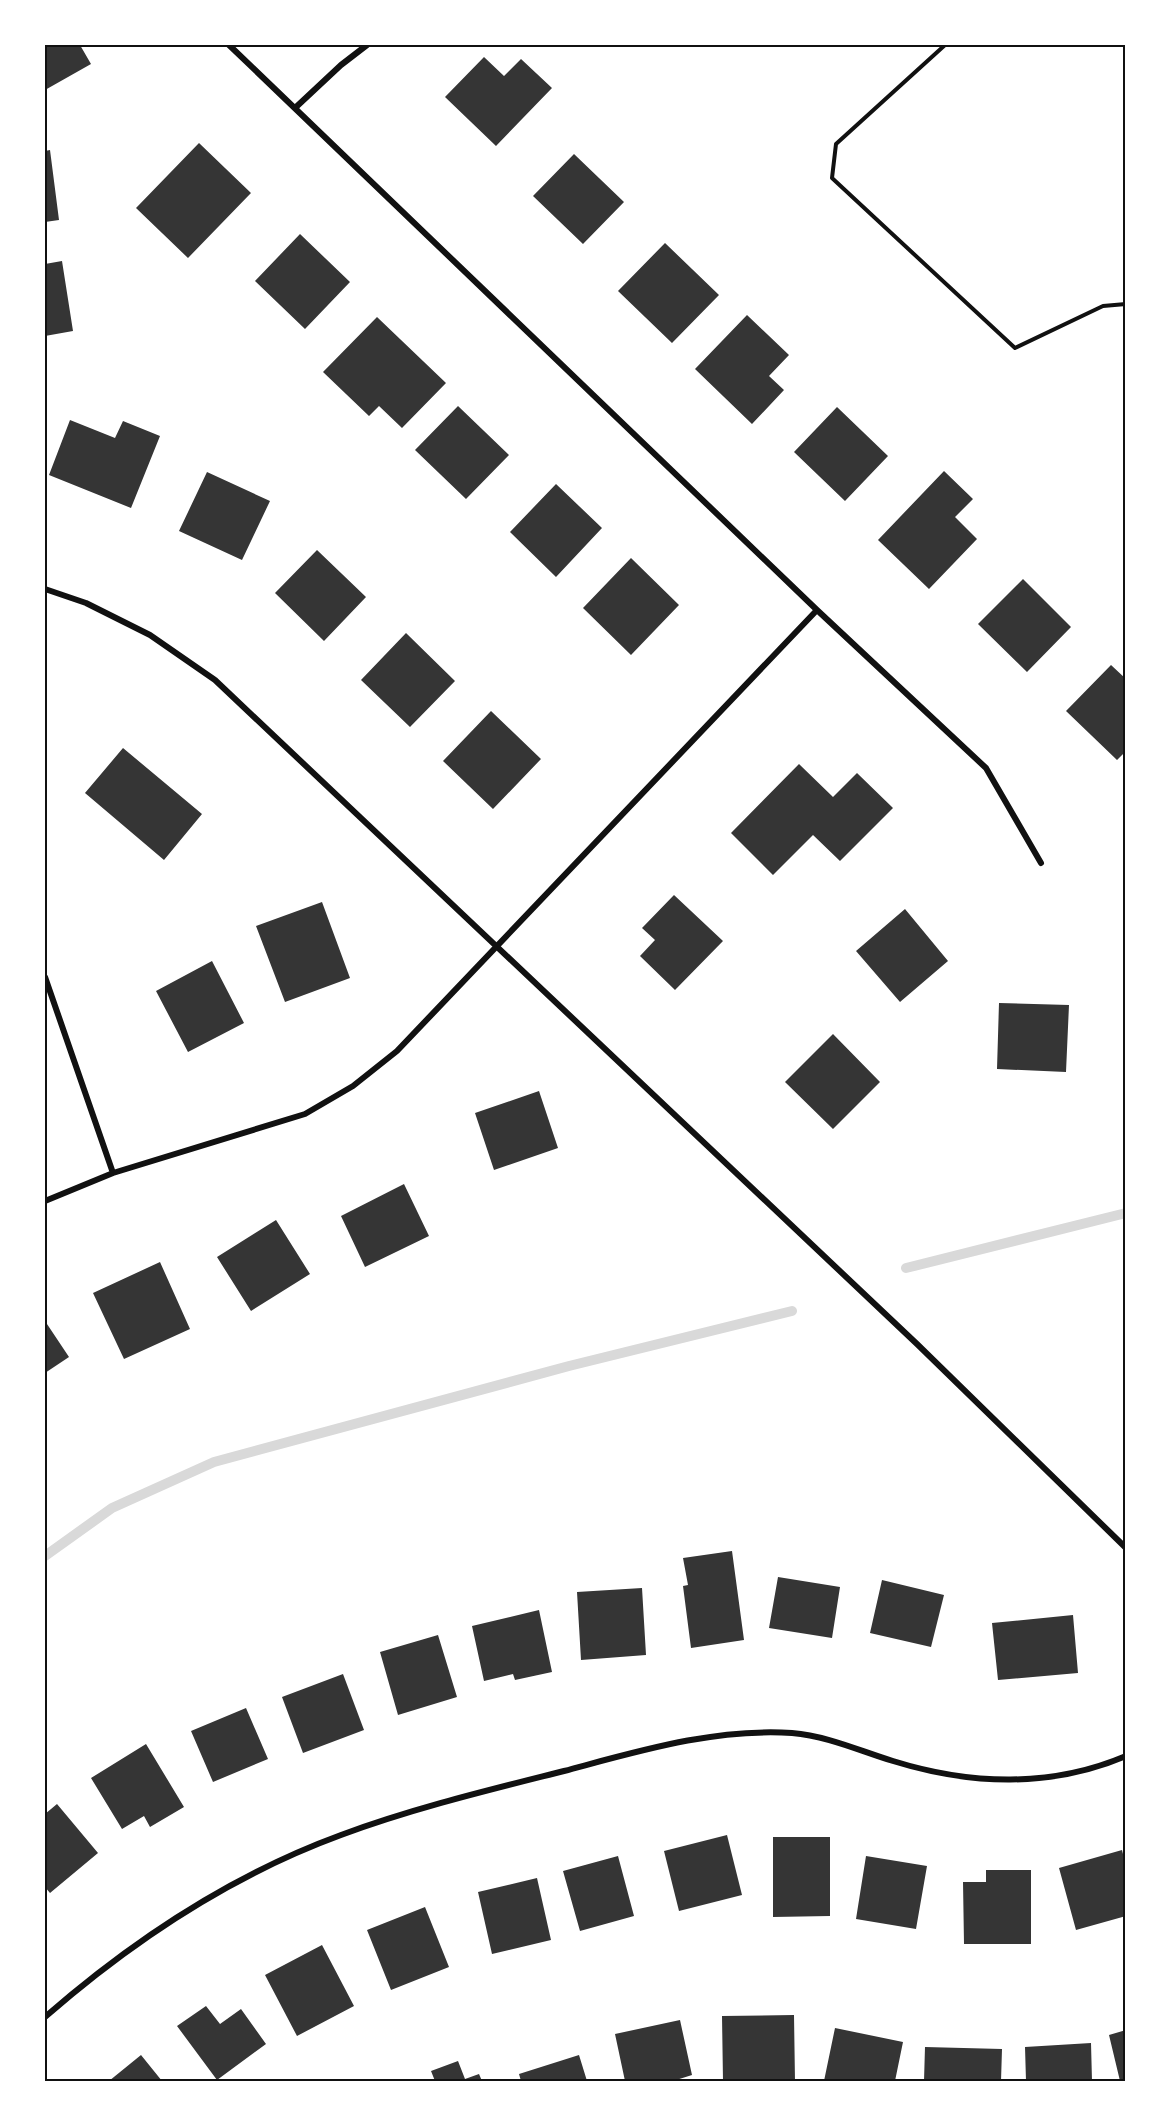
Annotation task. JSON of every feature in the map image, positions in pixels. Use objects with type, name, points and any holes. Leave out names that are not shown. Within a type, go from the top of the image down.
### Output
[{"type":"street","points":[[229,45],[817,610],[986,768],[1041,863]]},
{"type":"street","points":[[295,108],[341,65],[367,45]]},
{"type":"street","points":[[45,589],[86,603],[150,635],[215,680],[917,1344],[1126,1548]]},
{"type":"street","points":[[45,1201],[113,1173],[305,1114],[353,1086],[397,1051],[817,610]]},
{"type":"street","points":[[45,977],[113,1173]]},
{"type":"street","points":[[45,2017],[132,1946],[198,1904],[265,1868],[339,1835],[426,1807],[673,1743],[732,1733],[794,1733],[842,1743],[892,1761],[948,1776],[1004,1780],[1064,1776],[1126,1756]]},
{"type":"path","points":[[945,45],[836,144],[832,178],[1015,348],[1103,306],[1126,304]]},
{"type":"building","points":[[45,45],[80,45],[91,64],[45,90]]},
{"type":"building","points":[[484,57],[504,76],[521,59],[552,88],[496,146],[445,97]]},
{"type":"building","points":[[199,143],[251,193],[188,258],[136,208]]},
{"type":"building","points":[[50,150],[59,220],[45,222],[45,151]]},
{"type":"building","points":[[574,154],[624,202],[583,244],[533,196]]},
{"type":"building","points":[[300,234],[350,282],[305,329],[255,281]]},
{"type":"building","points":[[665,243],[719,295],[672,343],[618,291]]},
{"type":"building","points":[[62,261],[73,331],[45,336],[45,264]]},
{"type":"building","points":[[747,315],[789,355],[769,376],[784,390],[752,424],[695,369]]},
{"type":"building","points":[[377,317],[446,383],[402,428],[379,406],[369,416],[323,372]]},
{"type":"building","points":[[458,406],[509,455],[466,499],[415,450]]},
{"type":"building","points":[[837,407],[888,456],[845,501],[794,452]]},
{"type":"building","points":[[70,420],[115,438],[123,421],[160,436],[131,508],[49,475]]},
{"type":"building","points":[[944,471],[973,499],[955,517],[977,539],[929,589],[878,540]]},
{"type":"building","points":[[207,472],[270,501],[242,560],[179,531]]},
{"type":"building","points":[[556,484],[602,528],[556,577],[510,532]]},
{"type":"building","points":[[317,550],[366,597],[324,641],[275,593]]},
{"type":"building","points":[[631,558],[679,605],[631,655],[583,608]]},
{"type":"building","points":[[1023,579],[1071,627],[1027,672],[978,624]]},
{"type":"building","points":[[406,633],[455,681],[410,727],[361,680]]},
{"type":"building","points":[[1111,665],[1126,679],[1126,751],[1117,760],[1066,711]]},
{"type":"building","points":[[491,711],[541,759],[493,809],[443,761]]},
{"type":"building","points":[[123,748],[202,814],[164,860],[85,793]]},
{"type":"building","points":[[799,764],[833,797],[857,773],[893,808],[840,861],[813,835],[773,875],[731,833]]},
{"type":"building","points":[[674,895],[723,941],[675,990],[640,956],[655,940],[642,928]]},
{"type":"building","points":[[322,902],[350,978],[285,1002],[256,926]]},
{"type":"building","points":[[905,909],[948,961],[900,1002],[856,951]]},
{"type":"building","points":[[212,961],[244,1023],[188,1052],[156,991]]},
{"type":"building","points":[[999,1003],[1069,1005],[1066,1072],[997,1069]]},
{"type":"building","points":[[833,1034],[880,1082],[833,1129],[785,1082]]},
{"type":"building","points":[[539,1091],[558,1148],[494,1170],[475,1113]]},
{"type":"building","points":[[404,1184],[429,1236],[365,1267],[341,1216]]},
{"type":"building","points":[[276,1220],[310,1274],[251,1311],[217,1257]]},
{"type":"building","points":[[160,1262],[190,1329],[124,1359],[93,1293]]},
{"type":"building","points":[[45,1321],[69,1357],[45,1373]]},
{"type":"building","points":[[732,1551],[744,1640],[691,1648],[683,1586],[688,1585],[683,1558]]},
{"type":"building","points":[[778,1577],[840,1587],[832,1638],[769,1628]]},
{"type":"building","points":[[882,1580],[944,1595],[931,1647],[870,1633]]},
{"type":"building","points":[[642,1588],[646,1655],[581,1660],[577,1592]]},
{"type":"building","points":[[539,1610],[552,1672],[515,1680],[513,1674],[484,1681],[472,1626]]},
{"type":"building","points":[[1073,1615],[1078,1673],[998,1680],[992,1623]]},
{"type":"building","points":[[438,1635],[457,1697],[398,1715],[380,1652]]},
{"type":"building","points":[[343,1674],[364,1730],[303,1753],[282,1697]]},
{"type":"building","points":[[246,1708],[268,1759],[213,1782],[191,1731]]},
{"type":"building","points":[[146,1744],[184,1807],[150,1827],[144,1816],[122,1829],[91,1778]]},
{"type":"building","points":[[57,1804],[98,1853],[50,1893],[45,1887],[45,1814]]},
{"type":"building","points":[[727,1835],[742,1895],[679,1911],[664,1851]]},
{"type":"building","points":[[773,1837],[830,1837],[830,1916],[773,1917]]},
{"type":"building","points":[[1122,1850],[1126,1866],[1126,1916],[1076,1930],[1059,1868]]},
{"type":"building","points":[[618,1856],[634,1916],[580,1931],[563,1871]]},
{"type":"building","points":[[866,1856],[927,1866],[916,1929],[856,1919]]},
{"type":"building","points":[[986,1870],[1031,1870],[1031,1944],[964,1944],[963,1882],[986,1882]]},
{"type":"building","points":[[537,1878],[551,1940],[492,1954],[478,1892]]},
{"type":"building","points":[[425,1907],[449,1967],[391,1990],[367,1930]]},
{"type":"building","points":[[322,1945],[354,2006],[297,2036],[265,1975]]},
{"type":"building","points":[[206,2006],[220,2024],[241,2009],[266,2044],[217,2080],[177,2026]]},
{"type":"building","points":[[794,2015],[795,2081],[723,2081],[722,2016]]},
{"type":"building","points":[[680,2020],[692,2075],[673,2081],[625,2081],[615,2034]]},
{"type":"building","points":[[835,2028],[903,2042],[895,2081],[824,2081]]},
{"type":"building","points":[[1126,2030],[1126,2081],[1120,2081],[1109,2035]]},
{"type":"building","points":[[1091,2043],[1092,2081],[1026,2081],[1025,2047]]},
{"type":"building","points":[[925,2047],[1002,2049],[1001,2081],[924,2081]]},
{"type":"building","points":[[141,2055],[162,2081],[109,2081]]},
{"type":"building","points":[[579,2055],[587,2081],[521,2081],[519,2074]]},
{"type":"building","points":[[458,2061],[465,2079],[479,2074],[482,2081],[435,2081],[431,2071]]},
{"type":"waterway","points":[[906,1268],[1126,1213]]},
{"type":"waterway","points":[[45,1556],[112,1508],[214,1462],[569,1366],[792,1311]]}]
